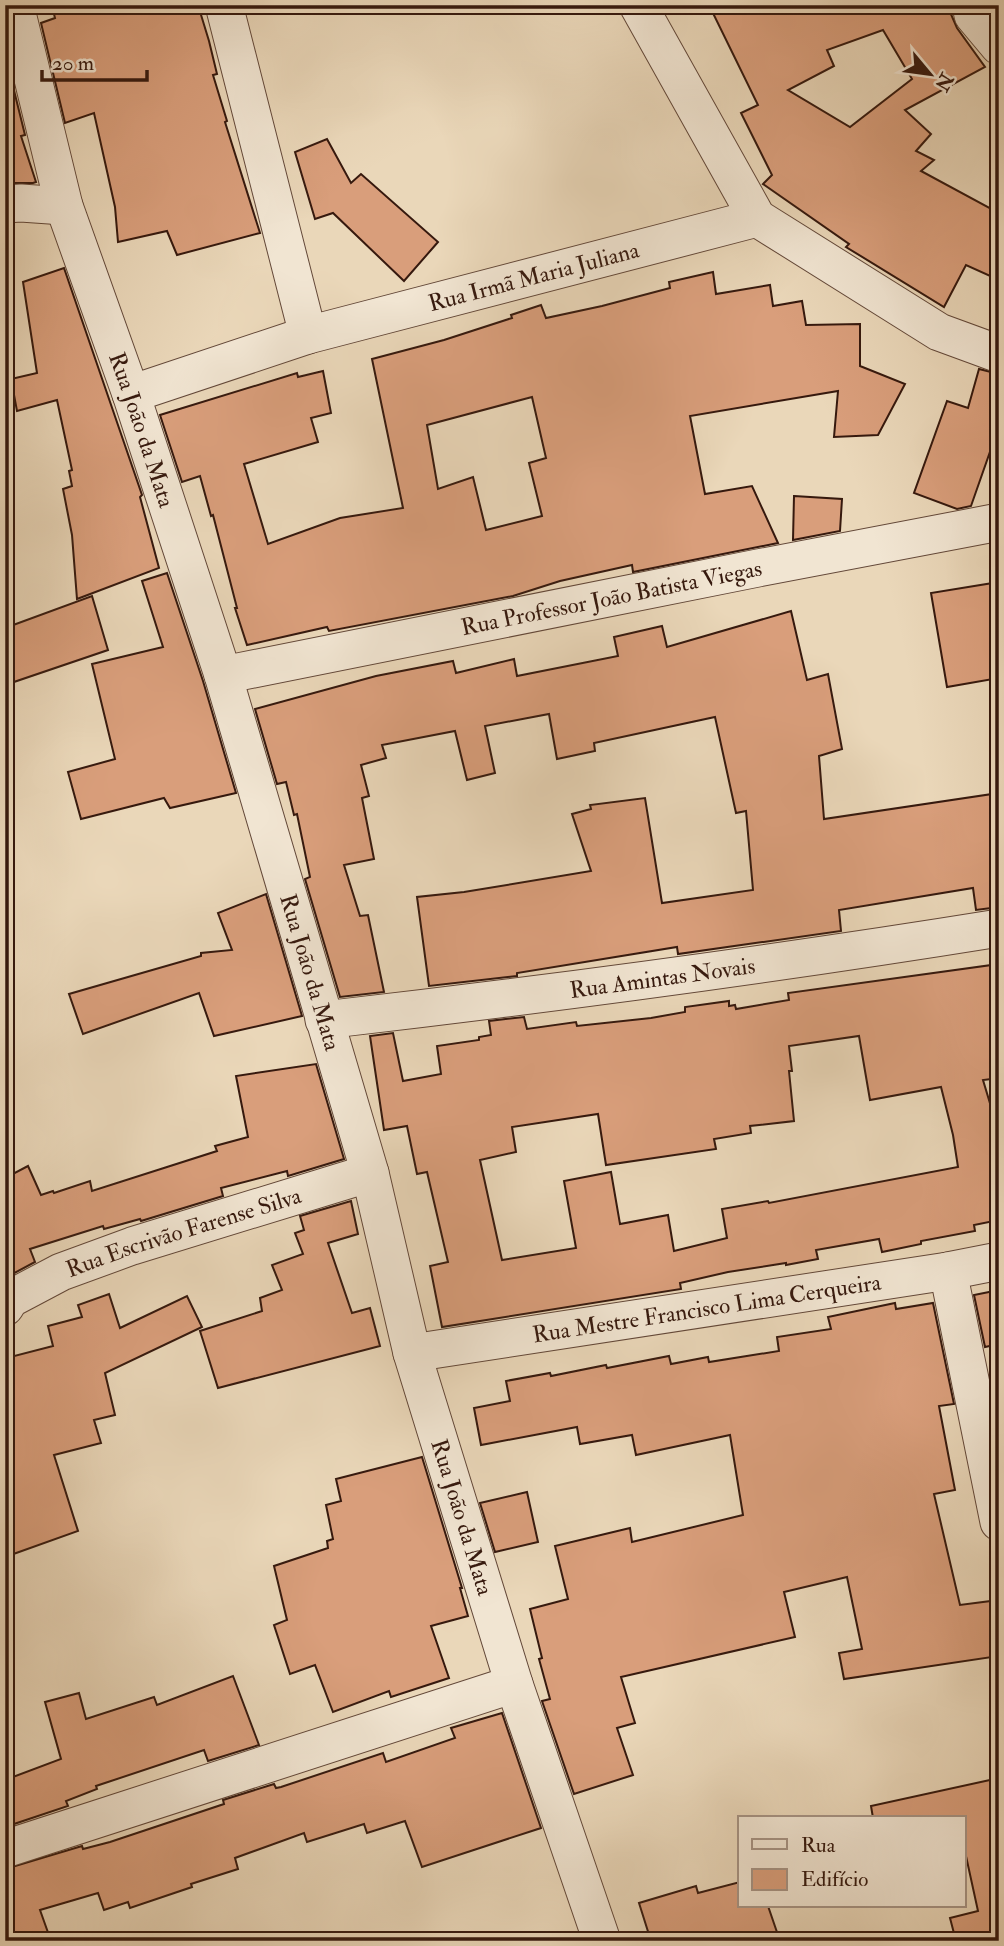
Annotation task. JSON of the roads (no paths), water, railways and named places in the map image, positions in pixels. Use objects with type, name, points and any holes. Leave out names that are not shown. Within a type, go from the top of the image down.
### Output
[{"type":"street","name":"Rua João da Mata","points":[[15,5],[64,206],[131,394],[223,675],[370,1173],[412,1353],[514,1684],[602,1941]]},
{"type":"street","points":[[224,5],[308,335]]},
{"type":"street","points":[[638,5],[757,218],[939,332],[999,354]]},
{"type":"street","points":[[971,5],[973,15],[999,46]]},
{"type":"street","points":[[5,205],[21,203],[64,206]]},
{"type":"street","name":"Rua Irmã Maria Juliana","points":[[131,394],[308,335],[757,218]]},
{"type":"street","name":"Rua Professor João Batista Viegas","points":[[223,675],[999,522]]},
{"type":"street","name":"Rua Amintas Novais","points":[[324,1020],[522,997],[809,958],[999,928]]},
{"type":"street","name":"Rua Escrivão Farense Silva","points":[[7,1300],[61,1272],[132,1246],[370,1173]]},
{"type":"street","name":"Rua Mestre Francisco Lima Cerqueira","points":[[412,1353],[999,1261]]},
{"type":"street","points":[[948,1271],[999,1522]]},
{"type":"street","points":[[5,1849],[514,1684]]}]
